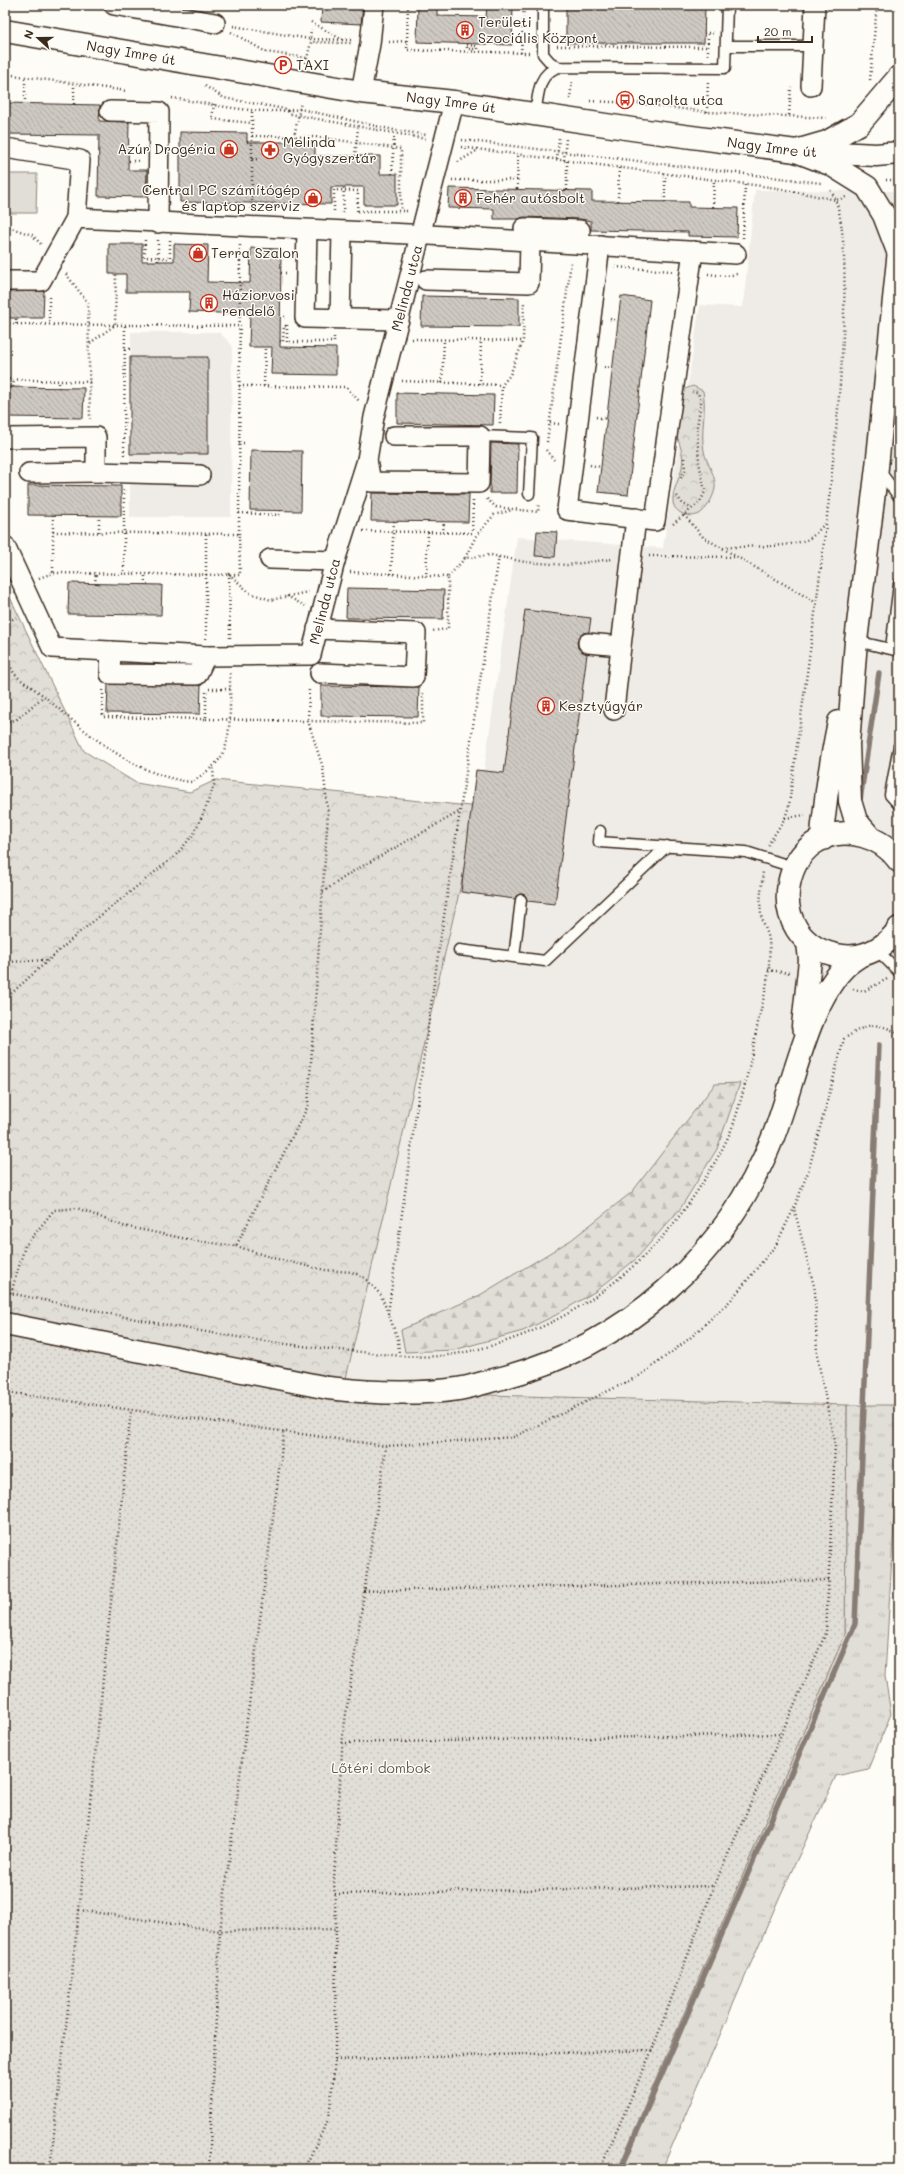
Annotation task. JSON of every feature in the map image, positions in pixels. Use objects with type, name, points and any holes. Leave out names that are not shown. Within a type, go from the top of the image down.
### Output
[{"type":"main road","name":"Nagy Imre út","points":[[5,31],[361,92],[454,102],[535,114],[573,110],[796,151],[876,155],[899,153]]},
{"type":"main road","points":[[796,151],[827,142],[859,124],[899,77]]},
{"type":"main road","points":[[796,151],[830,164],[867,187],[884,215],[899,254]]},
{"type":"main road","points":[[899,250],[877,467],[856,641],[848,744],[850,801],[856,820],[870,838],[890,850],[899,861]]},
{"type":"main road","points":[[823,839],[821,828],[825,811],[829,770],[856,641]]},
{"type":"main road","points":[[869,952],[847,956],[833,954],[820,950],[808,942],[792,920],[786,894],[788,880],[794,867],[801,856],[811,846],[823,839],[846,834],[870,838]]},
{"type":"main road","points":[[5,1324],[328,1388],[368,1393],[458,1389],[529,1371],[578,1349],[623,1324],[663,1294],[704,1252],[725,1227],[761,1165],[774,1136],[797,1063],[813,1021],[831,984],[844,968],[888,941],[899,928]]},
{"type":"main road","points":[[797,1063],[808,992],[810,960],[808,942]]},
{"type":"street","points":[[114,5],[215,23]]},
{"type":"street","points":[[361,92],[370,42],[374,5]]},
{"type":"street","points":[[811,86],[815,5]]},
{"type":"street","name":"Melinda utca","points":[[5,546],[52,648],[206,656],[311,655],[328,590],[341,567],[366,460],[374,417],[454,102]]},
{"type":"street","points":[[110,112],[159,112],[158,223]]},
{"type":"street","points":[[5,148],[80,160],[76,218],[41,281],[5,280]]},
{"type":"street","name":"Melinda utca","points":[[76,218],[158,223],[246,220],[308,230],[421,235]]},
{"type":"street","points":[[493,239],[500,227],[580,230],[576,244]]},
{"type":"street","points":[[308,230],[305,318],[399,320]]},
{"type":"street","points":[[340,318],[342,232]]},
{"type":"street","points":[[421,235],[600,245],[739,255]]},
{"type":"street","points":[[426,280],[529,283],[530,241]]},
{"type":"street","points":[[600,245],[567,510],[655,521],[693,251]]},
{"type":"street","points":[[366,460],[371,482],[476,483],[480,436],[394,436]]},
{"type":"street","points":[[5,438],[96,437],[96,472]]},
{"type":"street","points":[[29,473],[96,472],[200,475]]},
{"type":"street","points":[[614,710],[636,518]]},
{"type":"street","points":[[270,559],[341,567]]},
{"type":"street","points":[[315,679],[414,677],[416,633],[317,629]]},
{"type":"street","points":[[588,643],[622,646]]},
{"type":"lane","points":[[543,5],[543,54],[550,62],[558,66],[725,68],[727,5]]},
{"type":"lane","points":[[726,46],[813,46]]},
{"type":"lane","points":[[535,114],[543,77],[548,71],[558,66]]},
{"type":"lane","points":[[480,436],[532,438],[529,494]]},
{"type":"lane","points":[[877,467],[899,497]]},
{"type":"lane","points":[[856,641],[895,649],[899,584]]},
{"type":"lane","points":[[899,746],[890,796],[899,805]]},
{"type":"lane","points":[[600,832],[599,842],[746,852],[794,867]]},
{"type":"lane","points":[[459,950],[545,961],[667,846]]},
{"type":"lane","points":[[514,957],[521,900]]},
{"type":"lane","points":[[869,952],[899,972]]},
{"type":"path","points":[[408,5],[407,50],[521,53],[524,5]]},
{"type":"path","points":[[311,22],[341,39]]},
{"type":"path","points":[[215,23],[311,40],[370,42],[407,41]]},
{"type":"path","points":[[215,23],[266,52],[306,58]]},
{"type":"path","points":[[304,83],[311,40],[311,29]]},
{"type":"path","points":[[311,40],[341,39],[370,42]]},
{"type":"path","points":[[304,83],[306,58],[311,40]]},
{"type":"path","points":[[467,44],[477,46],[477,49],[469,49],[468,52],[467,44]]},
{"type":"path","points":[[543,46],[708,47]]},
{"type":"path","points":[[5,74],[129,92]]},
{"type":"path","points":[[25,76],[25,104]]},
{"type":"path","points":[[201,83],[224,98],[287,111],[298,116],[394,135],[434,141],[445,138]]},
{"type":"path","points":[[74,84],[74,104]]},
{"type":"path","points":[[5,1292],[145,1321],[299,1347],[399,1355],[454,1354],[510,1339],[554,1322],[610,1286],[638,1263],[664,1238],[683,1213],[721,1152],[731,1129],[745,1087],[768,970],[769,940],[761,915],[764,858],[774,833],[785,818],[789,806],[837,424],[845,320],[845,246],[840,213],[831,190],[823,183],[445,138],[394,130],[300,109],[287,111],[252,110],[168,97]]},
{"type":"path","points":[[585,101],[635,103],[707,112],[829,118]]},
{"type":"path","points":[[214,104],[212,119],[252,123]]},
{"type":"path","points":[[23,584],[53,573],[240,575],[239,293],[252,159],[252,110]]},
{"type":"path","points":[[294,137],[298,116]]},
{"type":"path","points":[[354,156],[358,128]]},
{"type":"path","points":[[392,174],[394,135]]},
{"type":"path","points":[[252,136],[316,138],[401,149],[401,211]]},
{"type":"path","points":[[445,138],[453,146],[745,184],[836,200]]},
{"type":"path","points":[[247,142],[252,142]]},
{"type":"path","points":[[453,166],[479,149]]},
{"type":"path","points":[[517,189],[518,154]]},
{"type":"path","points":[[252,159],[259,159]]},
{"type":"path","points":[[567,161],[567,190]]},
{"type":"path","points":[[618,201],[619,168]]},
{"type":"path","points":[[665,174],[665,202]]},
{"type":"path","points":[[451,180],[517,180]]},
{"type":"path","points":[[713,207],[714,180]]},
{"type":"path","points":[[611,267],[726,276],[737,274],[745,184]]},
{"type":"path","points":[[334,211],[334,190],[344,189],[358,191],[358,211]]},
{"type":"path","points":[[342,232],[344,189]]},
{"type":"path","points":[[158,223],[170,258],[158,259],[144,257],[158,223]]},
{"type":"path","points":[[5,226],[32,235],[54,258],[88,303],[90,438]]},
{"type":"path","points":[[545,458],[576,244]]},
{"type":"path","points":[[158,252],[158,259]]},
{"type":"path","points":[[280,273],[288,273]]},
{"type":"path","points":[[116,274],[116,325]]},
{"type":"path","points":[[500,437],[502,385],[510,375],[523,341],[524,283]]},
{"type":"path","points":[[229,293],[239,293]]},
{"type":"path","points":[[280,317],[287,317]]},
{"type":"path","points":[[16,318],[16,324]]},
{"type":"path","points":[[605,319],[618,321]]},
{"type":"path","points":[[5,324],[240,326]]},
{"type":"path","points":[[89,343],[116,325]]},
{"type":"path","points":[[124,573],[125,325]]},
{"type":"path","points":[[280,342],[283,342],[284,326],[287,326]]},
{"type":"path","points":[[408,339],[523,341]]},
{"type":"path","points":[[442,383],[444,340]]},
{"type":"path","points":[[480,384],[481,340]]},
{"type":"path","points":[[264,347],[264,386]]},
{"type":"path","points":[[125,350],[131,350]]},
{"type":"path","points":[[599,366],[612,368]]},
{"type":"path","points":[[5,379],[90,382]]},
{"type":"path","points":[[13,387],[14,379]]},
{"type":"path","points":[[58,388],[59,381]]},
{"type":"path","points":[[398,381],[502,385]]},
{"type":"path","points":[[239,386],[346,387],[374,417]]},
{"type":"path","points":[[666,525],[674,523],[700,502],[705,492],[699,462],[697,427],[701,401],[698,393],[691,392],[687,394]]},
{"type":"path","points":[[594,410],[593,417],[606,419]]},
{"type":"path","points":[[239,443],[245,443]]},
{"type":"path","points":[[678,481],[685,470],[684,455]]},
{"type":"path","points":[[587,472],[588,464],[601,467]]},
{"type":"path","points":[[476,483],[484,496],[496,507],[538,512],[540,497]]},
{"type":"path","points":[[360,530],[472,533],[476,483]]},
{"type":"path","points":[[678,488],[677,495],[683,504],[692,508]]},
{"type":"path","points":[[240,513],[279,515],[280,510]]},
{"type":"path","points":[[416,633],[448,629],[448,577],[465,558],[476,536],[494,515],[514,510]]},
{"type":"path","points":[[53,515],[53,573]]},
{"type":"path","points":[[684,515],[703,536],[815,602]]},
{"type":"path","points":[[99,516],[99,532]]},
{"type":"path","points":[[391,574],[394,521]]},
{"type":"path","points":[[443,533],[444,522]]},
{"type":"path","points":[[722,548],[747,545],[774,546],[807,540],[825,524]]},
{"type":"path","points":[[53,532],[240,534]]},
{"type":"path","points":[[426,577],[428,532]]},
{"type":"path","points":[[206,534],[206,656]]},
{"type":"path","points":[[465,558],[491,555],[525,562],[567,565],[588,561],[632,557],[737,557]]},
{"type":"path","points":[[388,1314],[498,556]]},
{"type":"path","points":[[341,567],[391,574],[448,577]]},
{"type":"path","points":[[95,584],[96,573]]},
{"type":"path","points":[[145,574],[145,585]]},
{"type":"path","points":[[229,574],[250,593],[271,600],[328,590]]},
{"type":"path","points":[[5,653],[14,672],[79,727],[113,751],[147,769],[175,780],[192,782],[213,766],[224,753],[230,720],[229,574]]},
{"type":"path","points":[[103,688],[102,717],[423,723],[423,683],[414,677]]},
{"type":"path","points":[[236,1246],[308,1106],[328,813],[323,768],[308,721],[315,679]]},
{"type":"path","points":[[206,719],[206,689],[230,689]]},
{"type":"path","points":[[5,722],[16,720],[44,696]]},
{"type":"path","points":[[5,999],[80,932],[175,856],[194,834],[206,807],[214,785],[213,766]]},
{"type":"path","points":[[323,892],[352,872],[460,812]]},
{"type":"path","points":[[5,962],[49,960]]},
{"type":"path","points":[[5,1392],[386,1446],[514,1437],[641,1375],[689,1339],[731,1300],[776,1245],[794,1208],[808,1172],[844,1039],[864,1025],[887,1028],[899,1034]]},
{"type":"path","points":[[11,1293],[25,1246],[54,1210],[77,1208],[123,1226],[197,1242],[236,1246],[273,1258],[325,1270],[352,1272],[365,1278],[381,1295],[398,1339],[399,1355]]},
{"type":"path","points":[[600,2169],[652,2050],[714,1886],[826,1633],[835,1446],[817,1356],[815,1290],[794,1208]]},
{"type":"path","points":[[50,2169],[79,1910],[131,1410]]},
{"type":"path","points":[[209,2169],[220,1931],[284,1432]]},
{"type":"path","points":[[304,2169],[329,2118],[335,2060],[335,1894],[342,1743],[386,1446]]},
{"type":"path","points":[[364,1591],[829,1580]]},
{"type":"path","points":[[342,1743],[782,1734]]},
{"type":"path","points":[[335,1894],[714,1886]]},
{"type":"path","points":[[79,1910],[220,1931],[336,1929]]},
{"type":"path","points":[[335,2060],[652,2050]]},
{"type":"shaded area","points":[[755,190],[899,191],[899,1405],[847,1405],[343,1391],[479,807],[517,537],[663,548],[700,305],[743,307]]},
{"type":"shaded area","points":[[131,332],[219,332],[232,345],[231,517],[130,517]]},
{"type":"green space","points":[[5,174],[37,174],[36,213],[5,213]]},
{"type":"green space","points":[[693,386],[703,391],[703,444],[705,456],[713,474],[715,489],[711,499],[702,512],[691,516],[683,514],[676,509],[673,502],[673,497],[683,462],[676,431],[677,417],[682,390]]},
{"type":"green space","points":[[5,587],[84,751],[136,783],[190,792],[216,780],[479,807],[343,1391],[5,1320]]},
{"type":"green space","points":[[740,1083],[717,1149],[680,1209],[636,1259],[596,1291],[556,1315],[523,1331],[454,1350],[405,1352],[401,1330],[480,1295],[571,1240],[632,1192],[715,1084]]},
{"type":"green space","name":"Lőtéri dombok","points":[[5,1320],[343,1391],[847,1405],[845,1634],[618,2169],[5,2169]]},
{"type":"green space","points":[[847,1405],[899,1405],[899,1437],[885,1676],[891,1714],[868,1769],[836,1776],[780,1896],[662,2169],[618,2169],[845,1634]]},
{"type":"building","points":[[322,5],[363,5],[361,24],[321,22]]},
{"type":"building","name":"Területi Szociális Központ","points":[[418,5],[437,5],[437,16],[486,17],[487,5],[513,5],[512,45],[417,42]]},
{"type":"building","points":[[566,5],[705,5],[704,43],[566,43]]},
{"type":"building","points":[[5,103],[100,105],[99,121],[129,122],[128,170],[147,170],[146,197],[98,196],[99,135],[5,134]]},
{"type":"building","points":[[180,132],[247,133],[247,142],[315,142],[315,156],[380,156],[380,174],[397,174],[397,205],[364,205],[364,187],[331,187],[331,204],[180,202]]},
{"type":"building","points":[[449,188],[592,191],[592,201],[689,202],[689,207],[738,208],[737,237],[688,236],[688,232],[591,230],[591,221],[580,219],[524,217],[518,219],[494,219],[494,209],[448,208]]},
{"type":"building","points":[[109,244],[142,244],[142,261],[174,261],[174,244],[208,245],[207,282],[250,283],[251,248],[281,249],[280,347],[336,348],[336,375],[271,374],[272,347],[249,347],[250,314],[189,312],[190,292],[126,292],[126,274],[109,274]]},
{"type":"building","points":[[44,291],[43,318],[5,318],[5,292]]},
{"type":"building","points":[[422,296],[519,298],[519,327],[421,326]]},
{"type":"building","points":[[621,296],[650,300],[628,495],[598,492]]},
{"type":"building","points":[[130,357],[208,357],[208,454],[130,454]]},
{"type":"building","points":[[5,387],[84,388],[83,418],[5,417]]},
{"type":"building","points":[[397,393],[494,395],[493,425],[397,423]]},
{"type":"building","points":[[491,443],[518,444],[517,493],[490,493]]},
{"type":"building","points":[[251,450],[302,451],[301,511],[250,510]]},
{"type":"building","points":[[28,485],[121,486],[121,516],[28,515]]},
{"type":"building","points":[[372,493],[469,494],[468,522],[371,521]]},
{"type":"building","points":[[537,531],[557,532],[555,557],[535,556]]},
{"type":"building","points":[[69,583],[162,585],[161,615],[68,614]]},
{"type":"building","points":[[347,588],[444,590],[443,619],[346,618]]},
{"type":"building","name":"Kesztyűgyár","points":[[525,610],[591,618],[589,632],[583,633],[577,642],[578,648],[587,654],[555,904],[527,901],[525,895],[521,894],[516,896],[515,899],[461,892],[476,770],[504,773]]},
{"type":"building","points":[[108,684],[201,685],[200,714],[107,713]]},
{"type":"building","points":[[321,686],[419,687],[418,717],[321,716]]},
{"type":"waterway","points":[[860,800],[879,673]]},
{"type":"waterway","points":[[621,2169],[855,1624],[879,1045]]},
{"type":"place","name":"Területi Szociális Központ","points":[[465,30]]},
{"type":"place","name":"TAXI","points":[[283,65]]},
{"type":"place","name":"Sarolta utca","points":[[625,100]]},
{"type":"place","name":"Azúr Drogéria","points":[[229,149]]},
{"type":"place","name":"Melinda Gyógyszertár","points":[[270,150]]},
{"type":"place","name":"Central PC számítógép és laptop szerviz","points":[[313,198]]},
{"type":"place","name":"Fehér autósbolt","points":[[463,198]]},
{"type":"place","name":"Terra Szalon","points":[[198,253]]},
{"type":"place","name":"Háziorvosi rendelő","points":[[209,303]]},
{"type":"place","name":"Kesztyűgyár","points":[[546,706]]}]
